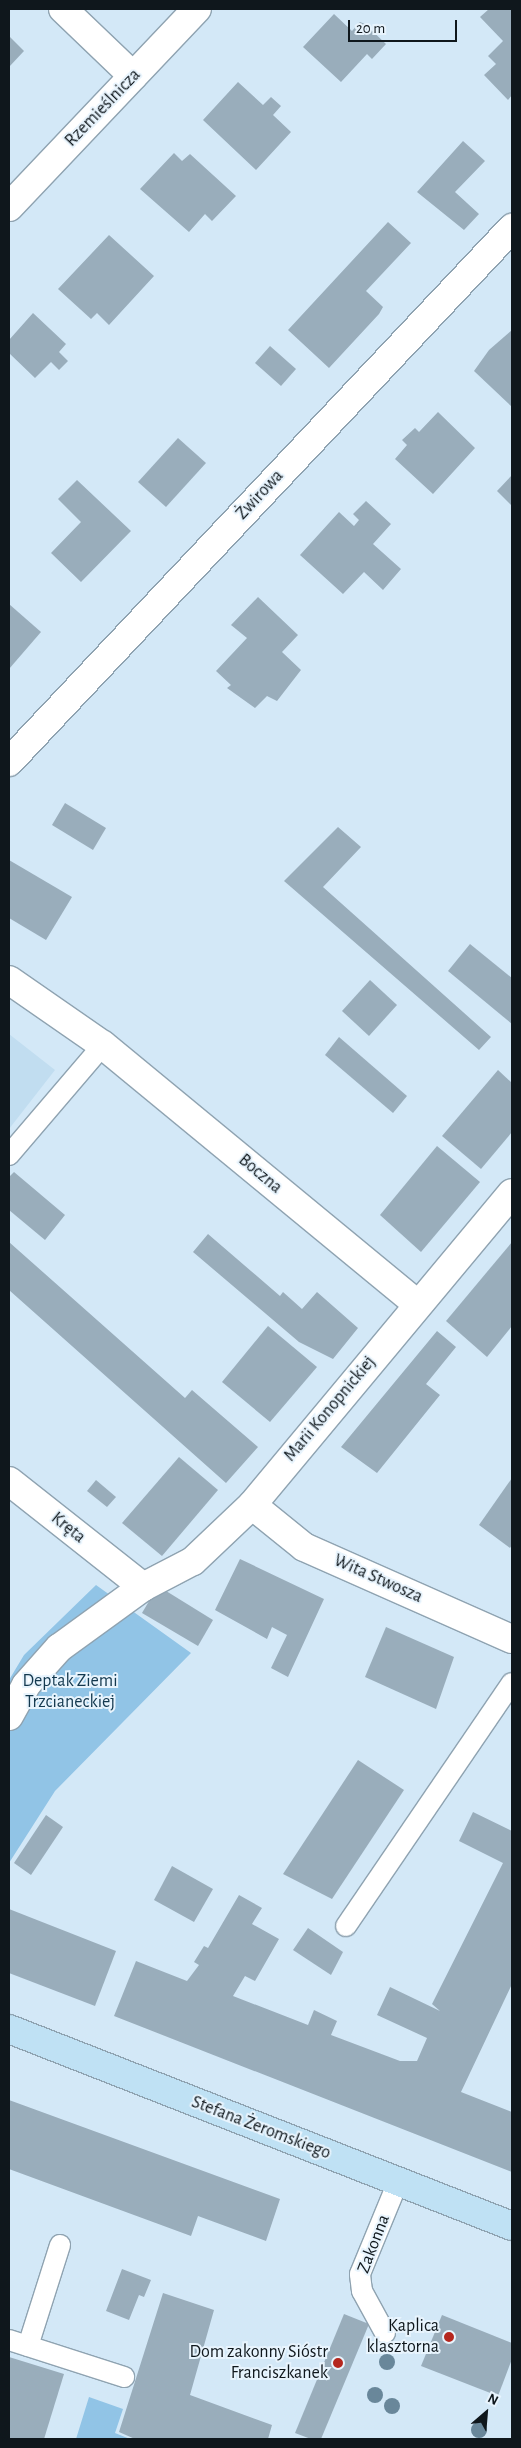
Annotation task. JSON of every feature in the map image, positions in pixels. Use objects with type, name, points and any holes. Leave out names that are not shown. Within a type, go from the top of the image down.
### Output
[{"type":"main road","name":"Stefana Żeromskiego","points":[[9,2030],[512,2226]]},
{"type":"street","points":[[63,9],[133,76]]},
{"type":"street","name":"Rzemieślnicza","points":[[9,207],[197,9]]},
{"type":"street","name":"Żwirowa","points":[[9,762],[512,228]]},
{"type":"street","name":"Boczna","points":[[9,980],[103,1045],[417,1304]]},
{"type":"street","name":"Marii Konopnickiej","points":[[9,1716],[26,1685],[59,1648],[135,1581],[193,1561],[252,1505],[417,1304],[512,1193]]},
{"type":"street","name":"Kręta","points":[[9,1481],[135,1581]]},
{"type":"street","name":"Wita Stwosza","points":[[252,1505],[304,1547],[512,1639]]},
{"type":"lane","points":[[9,1155],[103,1045]]},
{"type":"lane","points":[[346,1926],[512,1684]]},
{"type":"lane","name":"Zakonna","points":[[385,2332],[362,2291],[360,2274],[398,2182]]},
{"type":"lane","points":[[28,2346],[60,2245]]},
{"type":"lane","points":[[9,2340],[124,2377]]},
{"type":"shaded area","points":[[9,1034],[55,1070],[9,1129]]},
{"type":"green space","name":"Deptak Ziemi Trzcianeckiej","points":[[96,1585],[191,1653],[55,1791],[9,1863],[9,1680],[24,1655]]},
{"type":"green space","points":[[89,2397],[123,2409],[115,2433],[130,2439],[76,2439]]},
{"type":"building","points":[[489,9],[512,9],[512,95],[508,100],[484,75],[496,64],[488,56],[503,41],[480,17]]},
{"type":"building","points":[[334,14],[352,31],[360,22],[365,24],[386,44],[372,59],[367,54],[341,82],[303,47]]},
{"type":"building","points":[[9,36],[24,51],[9,67]]},
{"type":"building","points":[[238,82],[263,105],[271,97],[281,106],[273,115],[291,132],[256,170],[203,120]]},
{"type":"building","points":[[463,141],[485,161],[455,192],[479,214],[464,230],[417,192]]},
{"type":"building","points":[[174,153],[182,161],[190,154],[236,196],[212,221],[205,214],[189,232],[140,189]]},
{"type":"building","points":[[388,222],[411,243],[366,291],[383,307],[379,314],[329,368],[288,330]]},
{"type":"building","points":[[109,235],[154,276],[109,325],[97,313],[91,319],[58,289]]},
{"type":"building","points":[[33,313],[66,344],[59,352],[68,361],[59,370],[51,362],[35,378],[9,353],[9,340]]},
{"type":"building","points":[[512,330],[512,407],[474,371],[489,350]]},
{"type":"building","points":[[270,346],[296,369],[281,386],[255,363]]},
{"type":"building","points":[[438,412],[475,448],[433,494],[395,459],[407,445],[402,440],[415,428],[419,432]]},
{"type":"building","points":[[178,438],[206,463],[166,507],[138,482]]},
{"type":"building","points":[[512,475],[512,506],[497,491]]},
{"type":"building","points":[[77,480],[131,531],[81,582],[51,553],[81,522],[58,499]]},
{"type":"building","points":[[366,501],[391,524],[373,544],[401,569],[383,590],[364,572],[343,594],[300,555],[339,512],[354,526],[359,520],[353,514]]},
{"type":"building","points":[[258,597],[298,635],[282,652],[301,670],[277,701],[267,696],[255,708],[227,688],[231,685],[216,671],[247,638],[231,625]]},
{"type":"building","points":[[9,604],[41,632],[9,669]]},
{"type":"building","points":[[65,803],[106,828],[93,850],[52,825]]},
{"type":"building","points":[[338,827],[361,847],[323,887],[491,1037],[479,1050],[284,881]]},
{"type":"building","points":[[9,860],[72,897],[46,940],[9,918]]},
{"type":"building","points":[[470,944],[512,978],[512,1024],[448,971]]},
{"type":"building","points":[[370,980],[397,1005],[369,1036],[342,1011]]},
{"type":"building","points":[[339,1037],[407,1096],[393,1113],[325,1055]]},
{"type":"building","points":[[498,1070],[512,1083],[512,1132],[481,1169],[442,1136]]},
{"type":"building","points":[[437,1146],[480,1182],[421,1252],[380,1215]]},
{"type":"building","points":[[14,1172],[65,1215],[45,1240],[9,1210],[9,1177]]},
{"type":"building","points":[[208,1234],[280,1296],[283,1292],[302,1309],[317,1292],[358,1328],[333,1359],[299,1342],[193,1252]]},
{"type":"building","points":[[9,1242],[185,1398],[192,1390],[258,1447],[226,1483],[9,1290]]},
{"type":"building","points":[[512,1242],[512,1326],[487,1357],[446,1321]]},
{"type":"building","points":[[268,1326],[317,1367],[270,1422],[222,1382]]},
{"type":"building","points":[[437,1331],[456,1347],[426,1384],[440,1395],[377,1473],[341,1447]]},
{"type":"building","points":[[179,1457],[218,1490],[162,1556],[122,1523]]},
{"type":"building","points":[[512,1478],[512,1545],[510,1548],[479,1525]]},
{"type":"building","points":[[96,1480],[116,1497],[107,1507],[87,1491]]},
{"type":"building","points":[[240,1559],[324,1599],[288,1677],[271,1668],[287,1635],[272,1627],[267,1639],[215,1610]]},
{"type":"building","points":[[158,1586],[213,1620],[198,1646],[142,1613]]},
{"type":"building","points":[[386,1627],[454,1657],[436,1709],[365,1677]]},
{"type":"building","points":[[358,1760],[404,1790],[332,1899],[283,1874]]},
{"type":"building","points":[[473,1812],[512,1831],[512,1984],[461,2092],[512,2112],[512,2172],[114,2016],[136,1961],[187,1981],[199,1965],[194,1962],[204,1946],[208,1948],[239,1895],[262,1908],[252,1924],[279,1939],[255,1981],[245,1976],[233,1996],[308,2025],[314,2010],[337,2021],[331,2035],[400,2061],[417,2061],[427,2038],[377,2015],[390,1987],[440,2011],[432,2004],[503,1863],[459,1841]]},
{"type":"building","points":[[46,1815],[63,1827],[31,1875],[14,1863]]},
{"type":"building","points":[[172,1866],[213,1889],[194,1922],[154,1900]]},
{"type":"building","points":[[9,1909],[116,1951],[95,2006],[9,1973]]},
{"type":"building","points":[[308,1928],[343,1952],[331,1975],[293,1950]]},
{"type":"building","points":[[9,2100],[280,2199],[266,2241],[198,2216],[191,2236],[9,2169]]},
{"type":"building","points":[[122,2269],[151,2280],[144,2297],[139,2295],[129,2320],[106,2311]]},
{"type":"building","points":[[163,2293],[214,2310],[190,2395],[272,2425],[268,2439],[135,2439],[119,2432]]},
{"type":"building","name":"Dom zakonny Sióstr Franciszkanek","points":[[344,2314],[369,2324],[321,2439],[311,2439],[295,2433]]},
{"type":"building","points":[[442,2315],[512,2343],[512,2359],[498,2396],[421,2366]]},
{"type":"building","points":[[9,2357],[64,2374],[44,2439],[9,2439]]},
{"type":"place","name":"Kaplica klasztorna","points":[[449,2337]]},
{"type":"place","name":"Dom zakonny Sióstr Franciszkanek","points":[[338,2363]]}]
